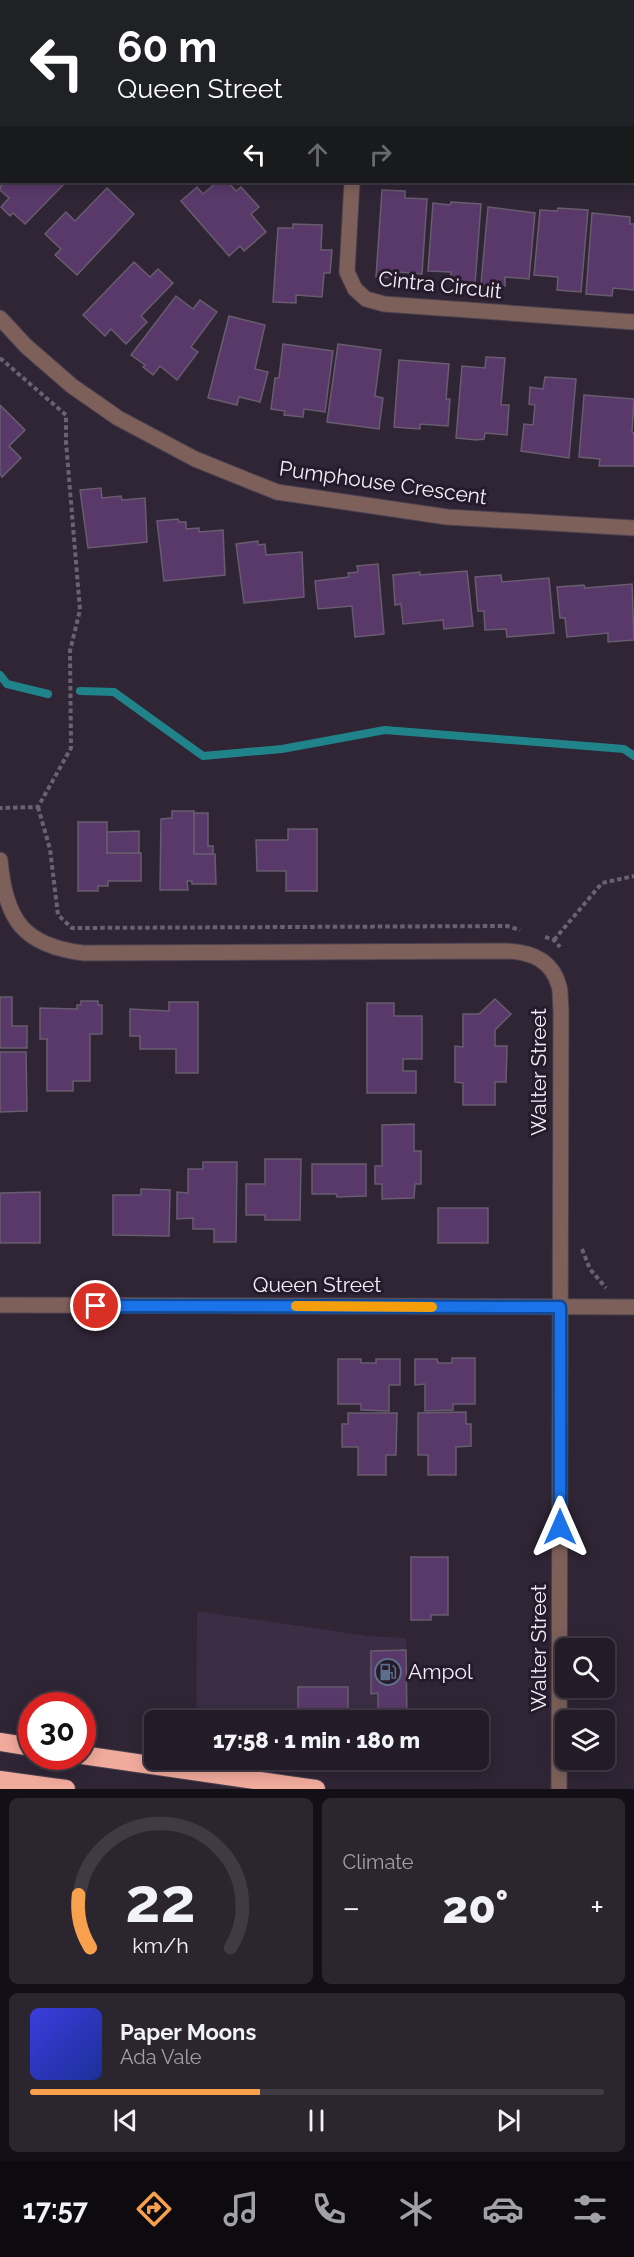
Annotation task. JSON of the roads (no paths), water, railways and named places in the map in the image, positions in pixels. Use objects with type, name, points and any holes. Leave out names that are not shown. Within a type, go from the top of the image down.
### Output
[{"type":"highway","points":[[0,1742],[18,1745]]},
{"type":"highway","points":[[96,1757],[316,1789]]},
{"type":"highway","points":[[0,1780],[66,1789]]},
{"type":"street","name":"Cintra Circuit","points":[[352,183],[347,272],[355,289],[366,299],[384,304],[634,322]]},
{"type":"street","name":"Pumphouse Crescent","points":[[0,318],[26,346],[65,380],[118,418],[195,459],[277,492],[447,517],[634,528]]},
{"type":"street","name":"Walter Street","points":[[0,861],[3,887],[8,904],[18,923],[36,940],[60,950],[84,953],[525,952],[540,959],[559,986],[559,1789]]},
{"type":"street","name":"Queen Street","points":[[0,1305],[634,1307]]},
{"type":"waterway","points":[[0,675],[7,684],[48,694]]},
{"type":"waterway","points":[[80,691],[114,692],[203,756],[282,749],[385,730],[624,749],[634,756]]},
{"type":"place","name":"Ampol","points":[[388,1672]]}]
